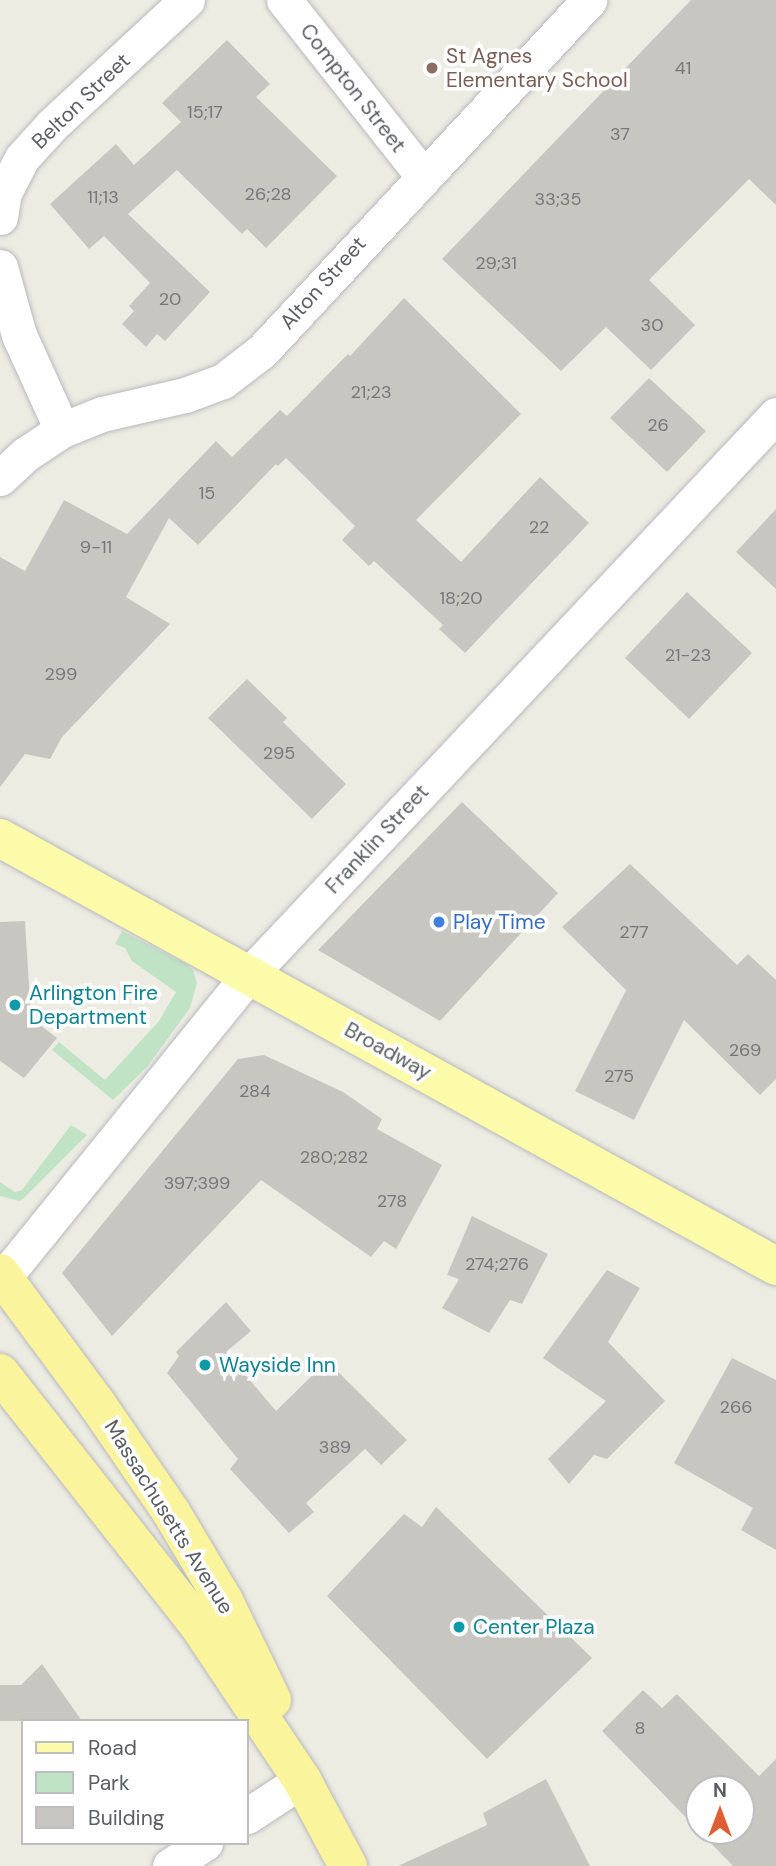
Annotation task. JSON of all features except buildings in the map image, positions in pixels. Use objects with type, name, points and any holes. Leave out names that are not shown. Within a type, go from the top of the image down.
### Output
[{"type":"highway","name":"Massachusetts Avenue","points":[[1,1278],[97,1404],[171,1512],[218,1590],[267,1686],[302,1780]]},
{"type":"highway","name":"Massachusetts Avenue","points":[[5,1388],[197,1623],[302,1780],[348,1866]]},
{"type":"main road","name":"Broadway","points":[[0,838],[776,1266]]},
{"type":"street","name":"Belton Street","points":[[0,217],[4,193],[22,158],[52,125],[187,0]]},
{"type":"street","name":"Compton Street","points":[[284,0],[422,176]]},
{"type":"street","name":"Alton Street","points":[[0,478],[26,454],[62,430],[102,414],[185,395],[223,381],[262,351],[422,176],[589,0]]},
{"type":"street","points":[[0,267],[19,335],[62,430]]},
{"type":"street","name":"Franklin Street","points":[[1,1278],[249,975],[776,415]]},
{"type":"street","points":[[248,1815],[302,1780]]},
{"type":"street","points":[[170,1866],[202,1845]]},
{"type":"green space","points":[[122,931],[186,964],[193,970],[197,983],[190,1008],[147,1067],[113,1100],[52,1050],[59,1042],[105,1080],[159,1021],[176,992],[132,961],[125,948],[115,944]]},
{"type":"green space","points":[[71,1125],[87,1135],[20,1201],[0,1196],[0,1182],[15,1192],[22,1190]]},
{"type":"place","name":"St Agnes Elementary School","points":[[432,68]]},
{"type":"place","name":"Play Time","points":[[439,922]]},
{"type":"place","name":"Arlington Fire Department","points":[[15,1005]]},
{"type":"place","name":"Wayside Inn","points":[[205,1365]]},
{"type":"place","name":"Center Plaza","points":[[459,1627]]}]
